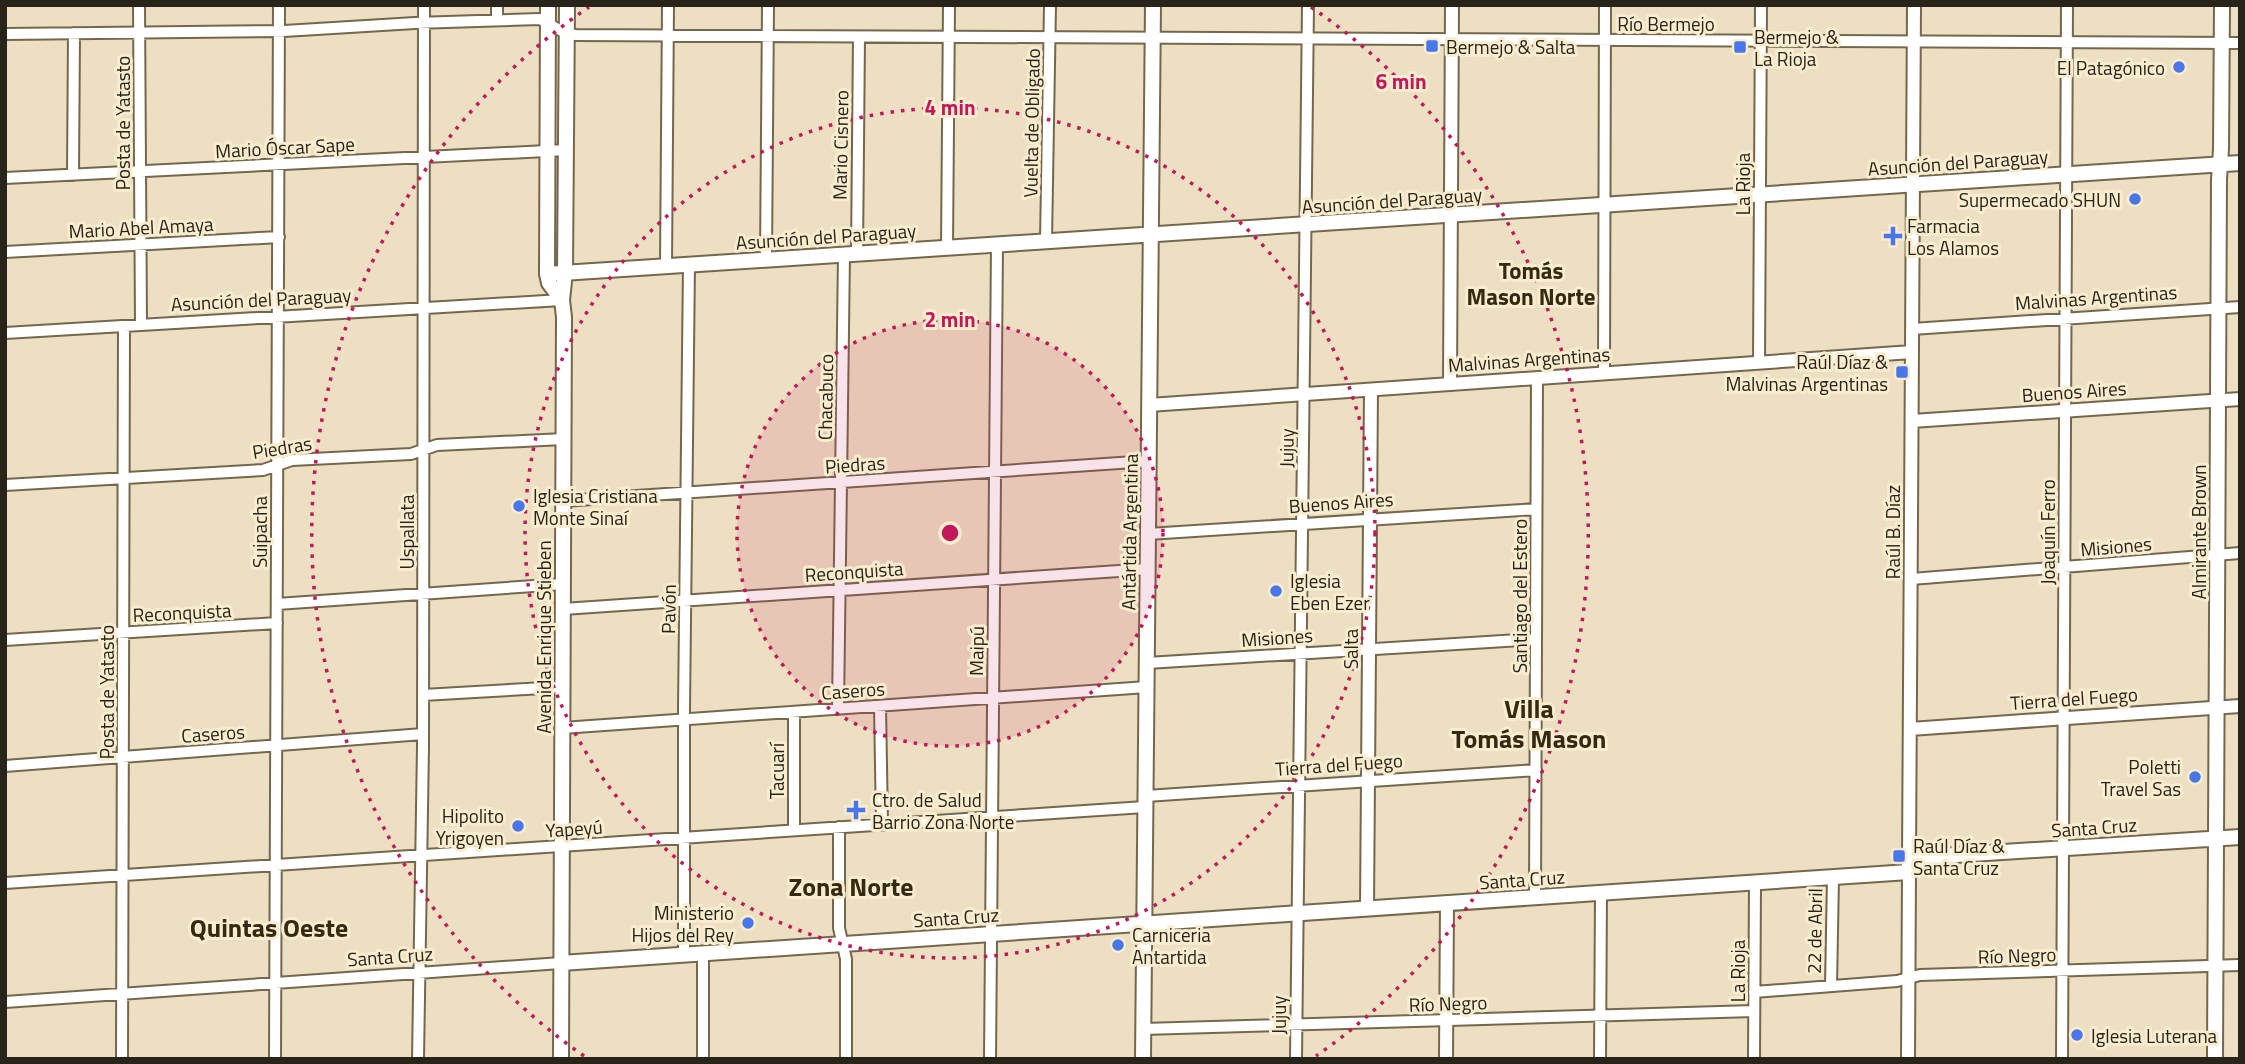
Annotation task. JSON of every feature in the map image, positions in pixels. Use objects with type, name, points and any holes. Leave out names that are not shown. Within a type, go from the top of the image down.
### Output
[{"type":"main road","points":[[548,5],[547,274],[549,283],[562,300]]},
{"type":"main road","name":"Avenida Enrique Stieben","points":[[561,1059],[564,439],[562,300],[565,272],[567,5]]},
{"type":"main road","name":"Antártida Argentina","points":[[1143,1059],[1153,5]]},
{"type":"main road","name":"Almirante Brown","points":[[2215,1059],[2222,5]]},
{"type":"main road","name":"Asunción del Paraguay","points":[[547,274],[2240,163]]},
{"type":"main road","name":"Santa Cruz","points":[[561,963],[1755,883],[1833,877],[1909,865],[2063,848],[2240,837]]},
{"type":"street","name":"Posta de Yatasto","points":[[139,5],[141,325]]},
{"type":"street","name":"Suipacha","points":[[275,1059],[279,5]]},
{"type":"street","name":"Uspallata","points":[[418,1059],[423,734],[424,5]]},
{"type":"street","points":[[497,5],[497,20]]},
{"type":"street","points":[[666,266],[668,5]]},
{"type":"street","points":[[766,259],[768,5]]},
{"type":"street","points":[[947,247],[949,5]]},
{"type":"street","name":"Vuelta de Obligado","points":[[1046,241],[1050,5]]},
{"type":"street","name":"Jujuy","points":[[1296,1059],[1308,5]]},
{"type":"street","points":[[1450,384],[1452,5]]},
{"type":"street","points":[[1604,373],[1605,5]]},
{"type":"street","name":"La Rioja","points":[[1759,362],[1761,5]]},
{"type":"street","name":"Raúl B. Díaz","points":[[1908,1059],[1914,5]]},
{"type":"street","name":"Joaquín Ferro","points":[[2062,1059],[2067,5]]},
{"type":"street","points":[[5,34],[279,31],[540,19],[567,34]]},
{"type":"street","points":[[73,175],[74,33]]},
{"type":"street","name":"Río Bermejo","points":[[567,34],[2240,43]]},
{"type":"street","name":"Mario Cisnero","points":[[850,254],[859,37]]},
{"type":"street","name":"Mario Óscar Sape","points":[[5,178],[566,150]]},
{"type":"street","name":"Mario Abel Amaya","points":[[5,252],[279,237]]},
{"type":"street","name":"Maipú","points":[[990,1059],[997,244]]},
{"type":"street","name":"Chacabuco","points":[[838,709],[841,482],[850,254]]},
{"type":"street","name":"Pavón","points":[[684,954],[689,264]]},
{"type":"street","name":"Asunción del Paraguay","points":[[5,333],[562,300]]},
{"type":"street","name":"Malvinas Argentinas","points":[[1912,329],[2240,307]]},
{"type":"street","name":"Posta de Yatasto","points":[[122,1059],[124,326]]},
{"type":"street","name":"Malvinas Argentinas","points":[[1149,405],[1912,352]]},
{"type":"street","name":"Santiago del Estero","points":[[1535,897],[1537,378]]},
{"type":"street","name":"Salta","points":[[1367,909],[1371,390]]},
{"type":"street","name":"Buenos Aires","points":[[1912,421],[2240,399]]},
{"type":"street","name":"Piedras","points":[[5,485],[262,470],[292,460],[411,454],[437,445],[564,439]]},
{"type":"street","name":"Piedras","points":[[563,501],[1149,461]]},
{"type":"street","name":"Buenos Aires","points":[[1148,534],[1536,509]]},
{"type":"street","name":"Misiones","points":[[1911,579],[2240,553]]},
{"type":"street","name":"Reconquista","points":[[563,609],[1148,569]]},
{"type":"street","points":[[277,604],[563,584]]},
{"type":"street","name":"Reconquista","points":[[5,640],[277,623]]},
{"type":"street","name":"Misiones","points":[[1147,663],[1536,639]]},
{"type":"street","points":[[423,695],[562,687]]},
{"type":"street","name":"Caseros","points":[[562,728],[1147,687]]},
{"type":"street","points":[[880,706],[882,824]]},
{"type":"street","name":"Tierra del Fuego","points":[[1910,729],[2240,706]]},
{"type":"street","name":"Tacuarí","points":[[794,712],[794,830]]},
{"type":"street","name":"Caseros","points":[[5,766],[423,734]]},
{"type":"street","name":"Tierra del Fuego","points":[[1145,801],[1300,786],[1535,770]]},
{"type":"street","name":"Yapeyú","points":[[5,883],[992,817],[1145,801]]},
{"type":"street","points":[[839,827],[839,928],[846,959],[846,1059]]},
{"type":"street","name":"22 de Abril","points":[[1831,986],[1833,877]]},
{"type":"street","name":"La Rioja","points":[[1754,1059],[1755,883]]},
{"type":"street","points":[[1600,1059],[1601,893]]},
{"type":"street","points":[[1446,1059],[1447,903]]},
{"type":"street","points":[[703,953],[703,1059]]},
{"type":"street","name":"Santa Cruz","points":[[5,1002],[561,963]]},
{"type":"street","name":"Río Negro","points":[[1754,992],[1897,981],[1920,975],[2240,965]]},
{"type":"street","name":"Río Negro","points":[[1143,1029],[1754,1012]]},
{"type":"place","name":"Bermejo & Salta","points":[[1432,46]]},
{"type":"place","name":"Bermejo & La Rioja","points":[[1740,47]]},
{"type":"place","name":"El Patagónico","points":[[2179,67]]},
{"type":"place","name":"Supermecado SHUN","points":[[2135,199]]},
{"type":"place","name":"Farmacia Los Alamos","points":[[1893,236]]},
{"type":"place","name":"Raúl Díaz & Malvinas Argentinas","points":[[1902,372]]},
{"type":"place","name":"Iglesia Cristiana Monte Sinaí","points":[[519,506]]},
{"type":"place","name":"Iglesia Eben Ezer","points":[[1276,591]]},
{"type":"place","name":"Poletti Travel Sas","points":[[2195,777]]},
{"type":"place","name":"Ctro. de Salud Barrio Zona Norte","points":[[856,810]]},
{"type":"place","name":"Hipolito Yrigoyen","points":[[518,826]]},
{"type":"place","name":"Raúl Díaz & Santa Cruz","points":[[1899,856]]},
{"type":"place","name":"Ministerio Hijos del Rey","points":[[748,923]]},
{"type":"place","name":"Carniceria Antartida","points":[[1118,945]]},
{"type":"place","name":"Iglesia Luterana","points":[[2077,1035]]},
{"type":"district","name":"Tomás Mason Norte","points":[[1531,283]]},
{"type":"district","name":"Villa Tomás Mason","points":[[1529,723]]},
{"type":"district","name":"Zona Norte","points":[[851,886]]},
{"type":"district","name":"Quintas Oeste","points":[[269,927]]}]
